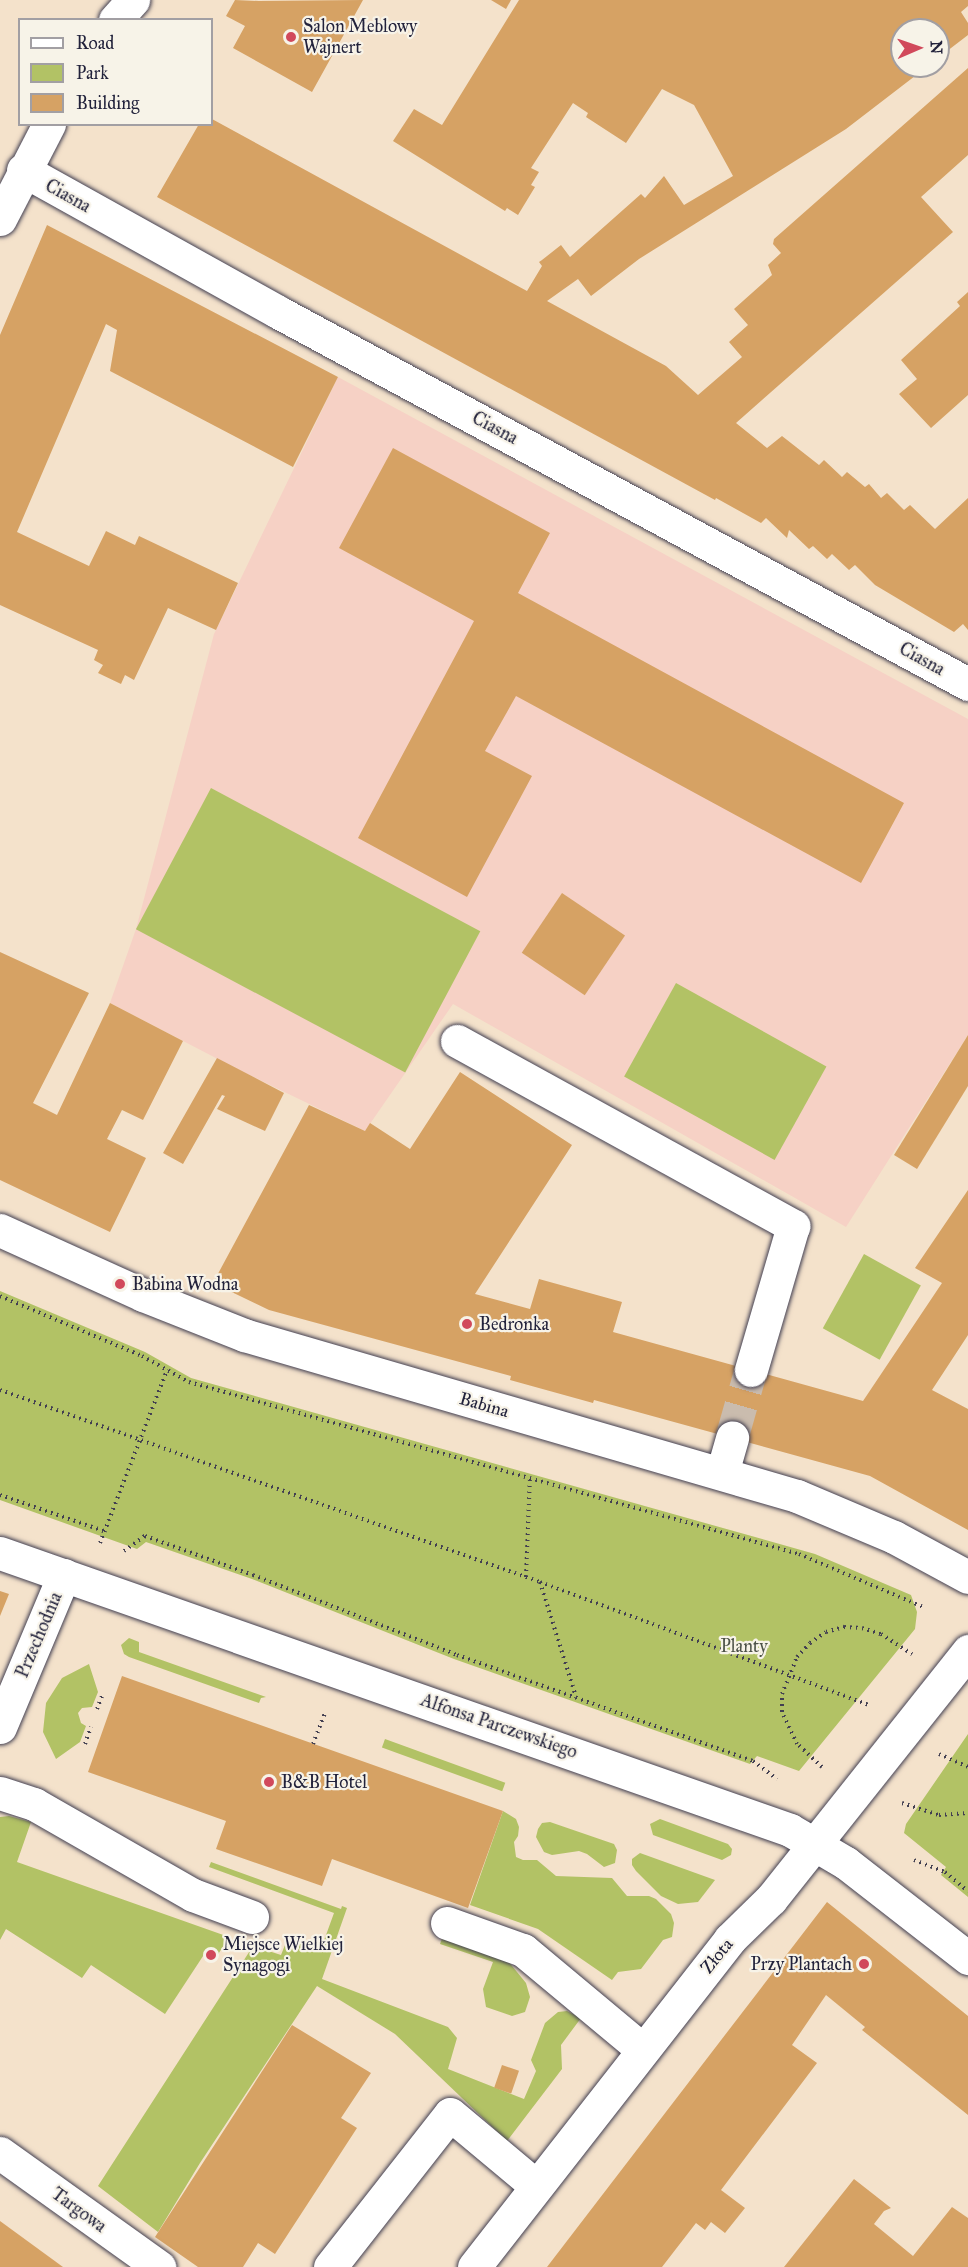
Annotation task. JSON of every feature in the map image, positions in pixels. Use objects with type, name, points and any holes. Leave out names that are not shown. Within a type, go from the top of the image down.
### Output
[{"type":"street","points":[[114,18],[123,0]]},
{"type":"street","points":[[115,18],[133,0]]},
{"type":"street","points":[[0,219],[47,126]]},
{"type":"street","name":"Ciasna","points":[[23,170],[278,312],[968,684]]},
{"type":"street","points":[[457,1041],[793,1226],[751,1370]]},
{"type":"street","name":"Babina","points":[[0,1230],[152,1299],[244,1335],[797,1496],[847,1515],[968,1577]]},
{"type":"street","points":[[722,1473],[732,1437]]},
{"type":"street","name":"Alfonsa Parczewskiego","points":[[0,1553],[762,1818],[815,1843],[880,1888],[968,1958]]},
{"type":"street","name":"Przechodnia","points":[[0,1727],[64,1575]]},
{"type":"street","name":"Złota","points":[[474,2267],[730,1939],[771,1899],[968,1652]]},
{"type":"street","points":[[0,1793],[34,1804],[193,1895],[252,1917]]},
{"type":"street","points":[[447,1923],[523,1950],[643,2050]]},
{"type":"street","points":[[330,2267],[450,2114],[536,2186]]},
{"type":"street","name":"Targowa","points":[[0,2153],[159,2267]]},
{"type":"path","points":[[0,1296],[142,1356],[189,1382],[799,1554],[923,1607]]},
{"type":"path","points":[[110,1550],[99,1546],[167,1370]]},
{"type":"path","points":[[0,1390],[540,1582],[871,1706]]},
{"type":"path","points":[[526,1577],[530,1478]]},
{"type":"path","points":[[0,1495],[104,1531]]},
{"type":"path","points":[[121,1554],[146,1536],[253,1575],[457,1655],[753,1761],[778,1780]]},
{"type":"path","points":[[540,1582],[576,1697]]},
{"type":"path","points":[[822,1767],[797,1744],[782,1712],[782,1694],[788,1674],[810,1643],[826,1632],[844,1627],[862,1628],[881,1634],[913,1654]]},
{"type":"path","points":[[97,1709],[103,1693]]},
{"type":"path","points":[[313,1744],[320,1725]]},
{"type":"path","points":[[85,1744],[91,1727]]},
{"type":"path","points":[[939,1753],[968,1767]]},
{"type":"path","points":[[902,1803],[939,1815],[968,1813]]},
{"type":"path","points":[[903,1856],[945,1872],[968,1890]]},
{"type":"shaded area","points":[[338,377],[968,719],[968,1035],[846,1227],[453,1004],[365,1131],[237,1069],[110,1003],[136,929],[214,634]]},
{"type":"green space","points":[[211,788],[480,931],[405,1072],[136,929]]},
{"type":"green space","points":[[676,983],[826,1066],[775,1160],[624,1077]]},
{"type":"green space","points":[[864,1254],[921,1286],[880,1360],[823,1328]]},
{"type":"green space","name":"Planty","points":[[0,1291],[145,1352],[191,1378],[815,1554],[911,1595],[917,1612],[915,1629],[799,1771],[757,1756],[750,1764],[454,1659],[252,1579],[146,1542],[137,1549],[0,1500]]},
{"type":"green space","points":[[129,1638],[139,1642],[139,1652],[266,1697],[261,1698],[259,1703],[129,1657],[124,1654],[121,1645]]},
{"type":"green space","points":[[89,1664],[98,1692],[92,1707],[82,1708],[78,1713],[81,1723],[86,1726],[80,1742],[56,1759],[43,1732],[46,1703],[62,1678]]},
{"type":"green space","points":[[968,1734],[968,1897],[941,1875],[946,1867],[904,1833],[906,1824]]},
{"type":"green space","points":[[385,1739],[505,1783],[502,1791],[382,1747]]},
{"type":"green space","points":[[503,1811],[516,1819],[519,1827],[518,1836],[514,1842],[516,1857],[523,1860],[537,1860],[556,1876],[612,1878],[627,1896],[649,1896],[656,1899],[671,1914],[674,1923],[672,1937],[663,1940],[641,1969],[618,1972],[612,1980],[538,1929],[470,1905]]},
{"type":"green space","points":[[9,1816],[31,1822],[17,1862],[229,1937],[217,1956],[207,1950],[165,2014],[91,1965],[82,1978],[6,1929],[0,1940],[0,1817]]},
{"type":"green space","points":[[660,1819],[728,1844],[732,1849],[731,1855],[722,1860],[653,1835],[650,1824]]},
{"type":"green space","points":[[550,1822],[614,1844],[617,1850],[615,1863],[604,1867],[579,1851],[552,1855],[544,1852],[536,1837],[542,1823]]},
{"type":"green space","points":[[640,1853],[715,1880],[698,1902],[678,1904],[661,1896],[636,1871],[632,1865],[632,1859]]},
{"type":"green space","points":[[211,1862],[341,1909],[342,1906],[347,1908],[322,1979],[448,2027],[457,2038],[448,2069],[524,2099],[536,2071],[531,2060],[545,2023],[558,2012],[567,2011],[581,2018],[561,2045],[562,2069],[507,2141],[395,2034],[317,1986],[200,2163],[158,2232],[98,2186],[253,1946],[281,1955],[289,1935],[322,1946],[334,1913],[209,1867]]},
{"type":"green space","points":[[443,1936],[508,1961],[526,1983],[530,1997],[525,2012],[512,2016],[486,2007],[483,1989],[493,1962],[440,1944]]},
{"type":"building","name":"Salon Meblowy Wajnert","points":[[235,0],[363,0],[312,92],[233,48],[245,26],[226,16]]},
{"type":"building","points":[[491,0],[511,0],[506,9]]},
{"type":"building","points":[[519,0],[968,0],[968,6],[961,12],[968,23],[968,35],[950,49],[950,18],[890,18],[890,78],[912,78],[846,129],[639,259],[591,296],[578,279],[547,301],[666,366],[698,395],[742,357],[729,342],[748,325],[734,309],[772,275],[768,265],[781,253],[773,244],[774,239],[968,68],[968,155],[921,197],[953,232],[736,423],[767,448],[782,436],[819,465],[824,460],[842,477],[847,472],[865,487],[869,484],[881,498],[887,493],[904,510],[910,505],[935,529],[968,498],[968,630],[963,624],[954,632],[875,585],[855,565],[849,570],[832,554],[827,559],[813,546],[809,549],[789,530],[787,538],[766,518],[761,523],[716,498],[715,500],[157,197],[198,126],[213,126],[213,120],[527,291],[542,266],[539,262],[561,245],[570,257],[641,194],[645,198],[664,176],[684,205],[733,176],[694,105],[662,89],[626,143],[586,117],[588,113],[573,103],[531,168],[539,172],[531,185],[535,187],[518,215],[507,208],[505,211],[393,141],[414,109],[442,125]]},
{"type":"building","points":[[47,225],[338,377],[293,467],[110,371],[117,330],[106,324],[17,532],[89,566],[106,531],[135,545],[139,536],[238,583],[216,630],[168,608],[134,680],[125,675],[121,684],[98,673],[103,665],[94,660],[98,650],[0,605],[0,335]]},
{"type":"building","points":[[968,292],[968,395],[931,428],[899,394],[917,379],[901,360],[960,306],[957,302]]},
{"type":"building","points":[[393,448],[550,533],[518,593],[904,803],[861,883],[516,696],[485,751],[532,776],[467,897],[358,838],[474,621],[339,548]]},
{"type":"building","points":[[562,893],[625,935],[585,995],[522,953]]},
{"type":"building","points":[[0,952],[89,993],[33,1103],[57,1115],[110,1003],[183,1041],[143,1120],[122,1110],[107,1139],[146,1158],[110,1232],[0,1180]]},
{"type":"building","points":[[968,1035],[968,1086],[917,1169],[894,1155]]},
{"type":"building","points":[[217,1058],[284,1093],[265,1131],[217,1109],[225,1096],[222,1095],[183,1164],[163,1153]]},
{"type":"building","points":[[460,1072],[572,1145],[475,1294],[530,1309],[539,1279],[622,1302],[613,1332],[863,1401],[942,1283],[915,1268],[968,1190],[968,1335],[932,1390],[968,1409],[968,1530],[870,1476],[594,1400],[593,1403],[510,1380],[511,1376],[269,1310],[213,1283],[309,1105],[365,1131],[370,1123],[410,1149]]},
{"type":"building","points":[[0,1591],[9,1594],[0,1616]]},
{"type":"building","name":"B&B Hotel","points":[[122,1676],[503,1811],[468,1908],[332,1859],[322,1886],[216,1849],[226,1821],[88,1772]]},
{"type":"building","points":[[827,1902],[968,2016],[968,2115],[862,2030],[865,2027],[826,1995],[792,2045],[817,2063],[721,2190],[745,2208],[725,2233],[711,2222],[705,2230],[696,2223],[662,2267],[547,2267]]},
{"type":"building","points":[[292,2025],[371,2073],[341,2118],[357,2128],[275,2254],[258,2243],[243,2267],[198,2267],[155,2237]]},
{"type":"building","points":[[502,2065],[519,2071],[511,2094],[494,2088]]},
{"type":"building","points":[[854,2179],[891,2208],[884,2211],[874,2224],[913,2256],[952,2207],[968,2218],[968,2267],[784,2267]]},
{"type":"building","points":[[0,2221],[63,2267],[0,2267]]},
{"type":"tunnel","points":[[732,1437],[751,1370]]},
{"type":"place","name":"Salon Meblowy Wajnert","points":[[291,37]]},
{"type":"place","name":"Babina Wodna","points":[[120,1284]]},
{"type":"place","name":"Bedronka","points":[[467,1324]]},
{"type":"place","name":"B&B Hotel","points":[[269,1782]]},
{"type":"place","name":"Miejsce Wielkiej Synagogi","points":[[211,1955]]},
{"type":"place","name":"Przy Plantach","points":[[864,1964]]}]
